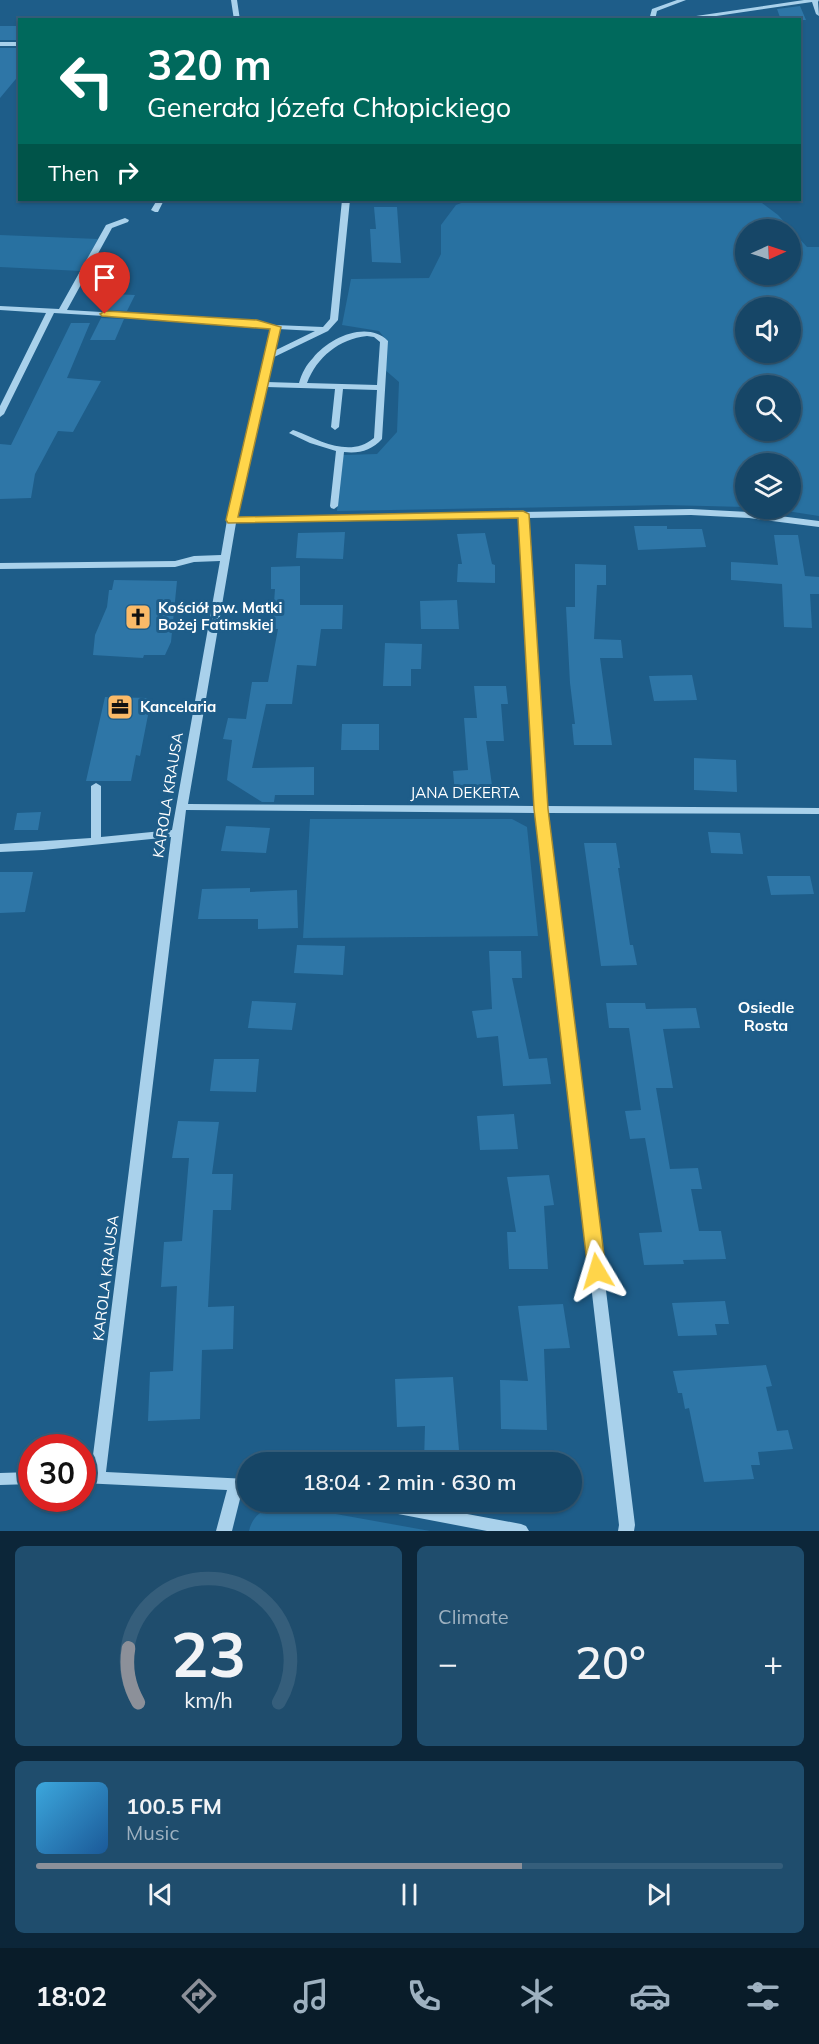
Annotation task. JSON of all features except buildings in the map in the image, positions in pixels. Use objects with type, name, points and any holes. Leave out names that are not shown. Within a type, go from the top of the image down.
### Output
[{"type":"street","points":[[234,0],[237,18]]},
{"type":"street","points":[[652,18],[654,10],[683,0]]},
{"type":"street","points":[[699,18],[815,0],[819,14]]},
{"type":"street","points":[[0,44],[18,44]]},
{"type":"street","points":[[156,210],[160,201]]},
{"type":"street","points":[[269,356],[325,329],[334,320],[346,201]]},
{"type":"street","points":[[0,414],[57,311],[109,227],[125,220]]},
{"type":"street","points":[[0,308],[325,329]]},
{"type":"street","name":"KAROLA KRAUSA","points":[[96,1434],[177,833],[232,520],[276,327]]},
{"type":"street","points":[[293,434],[340,450],[366,448],[378,440],[384,341],[378,335],[354,334],[318,356],[312,363],[302,385]]},
{"type":"street","points":[[263,384],[381,388]]},
{"type":"street","points":[[335,428],[339,386]]},
{"type":"street","points":[[334,506],[340,450]]},
{"type":"street","points":[[232,520],[691,512],[749,515],[819,524]]},
{"type":"street","points":[[523,514],[541,809],[626,1531]]},
{"type":"street","points":[[0,566],[175,564],[194,559],[225,558]]},
{"type":"street","points":[[96,786],[96,841]]},
{"type":"street","name":"JANA DEKERTA","points":[[182,807],[819,811]]},
{"type":"street","points":[[0,848],[177,833]]},
{"type":"street","points":[[96,1476],[237,1485]]},
{"type":"street","points":[[0,1479],[18,1478]]},
{"type":"street","points":[[224,1531],[237,1498]]},
{"type":"street","points":[[423,1512],[521,1531]]},
{"type":"shaded area","points":[[466,201],[759,201],[782,219],[735,219],[735,285],[801,285],[801,240],[807,247],[819,247],[819,516],[801,513],[801,453],[735,453],[735,507],[666,505],[337,511],[343,455],[377,454],[397,432],[399,382],[384,369],[387,341],[379,331],[342,325],[351,279],[429,278],[441,254],[441,225],[456,205]]},
{"type":"shaded area","points":[[0,235],[98,239],[81,271],[0,267]]},
{"type":"shaded area","points":[[310,819],[512,819],[527,827],[538,936],[303,938]]},
{"type":"shaded area","points":[[262,1512],[325,1512],[430,1531],[249,1531]]},
{"type":"place","name":"Kościół pw. Matki Bożej Fatimskiej","points":[[138,617]]},
{"type":"place","name":"Kancelaria","points":[[120,707]]},
{"type":"district","name":"Osiedle Rosta","points":[[766,1016]]},
{"type":"route","points":[[105,314],[257,323],[276,327],[232,520],[523,514],[541,809],[597,1271]]}]
